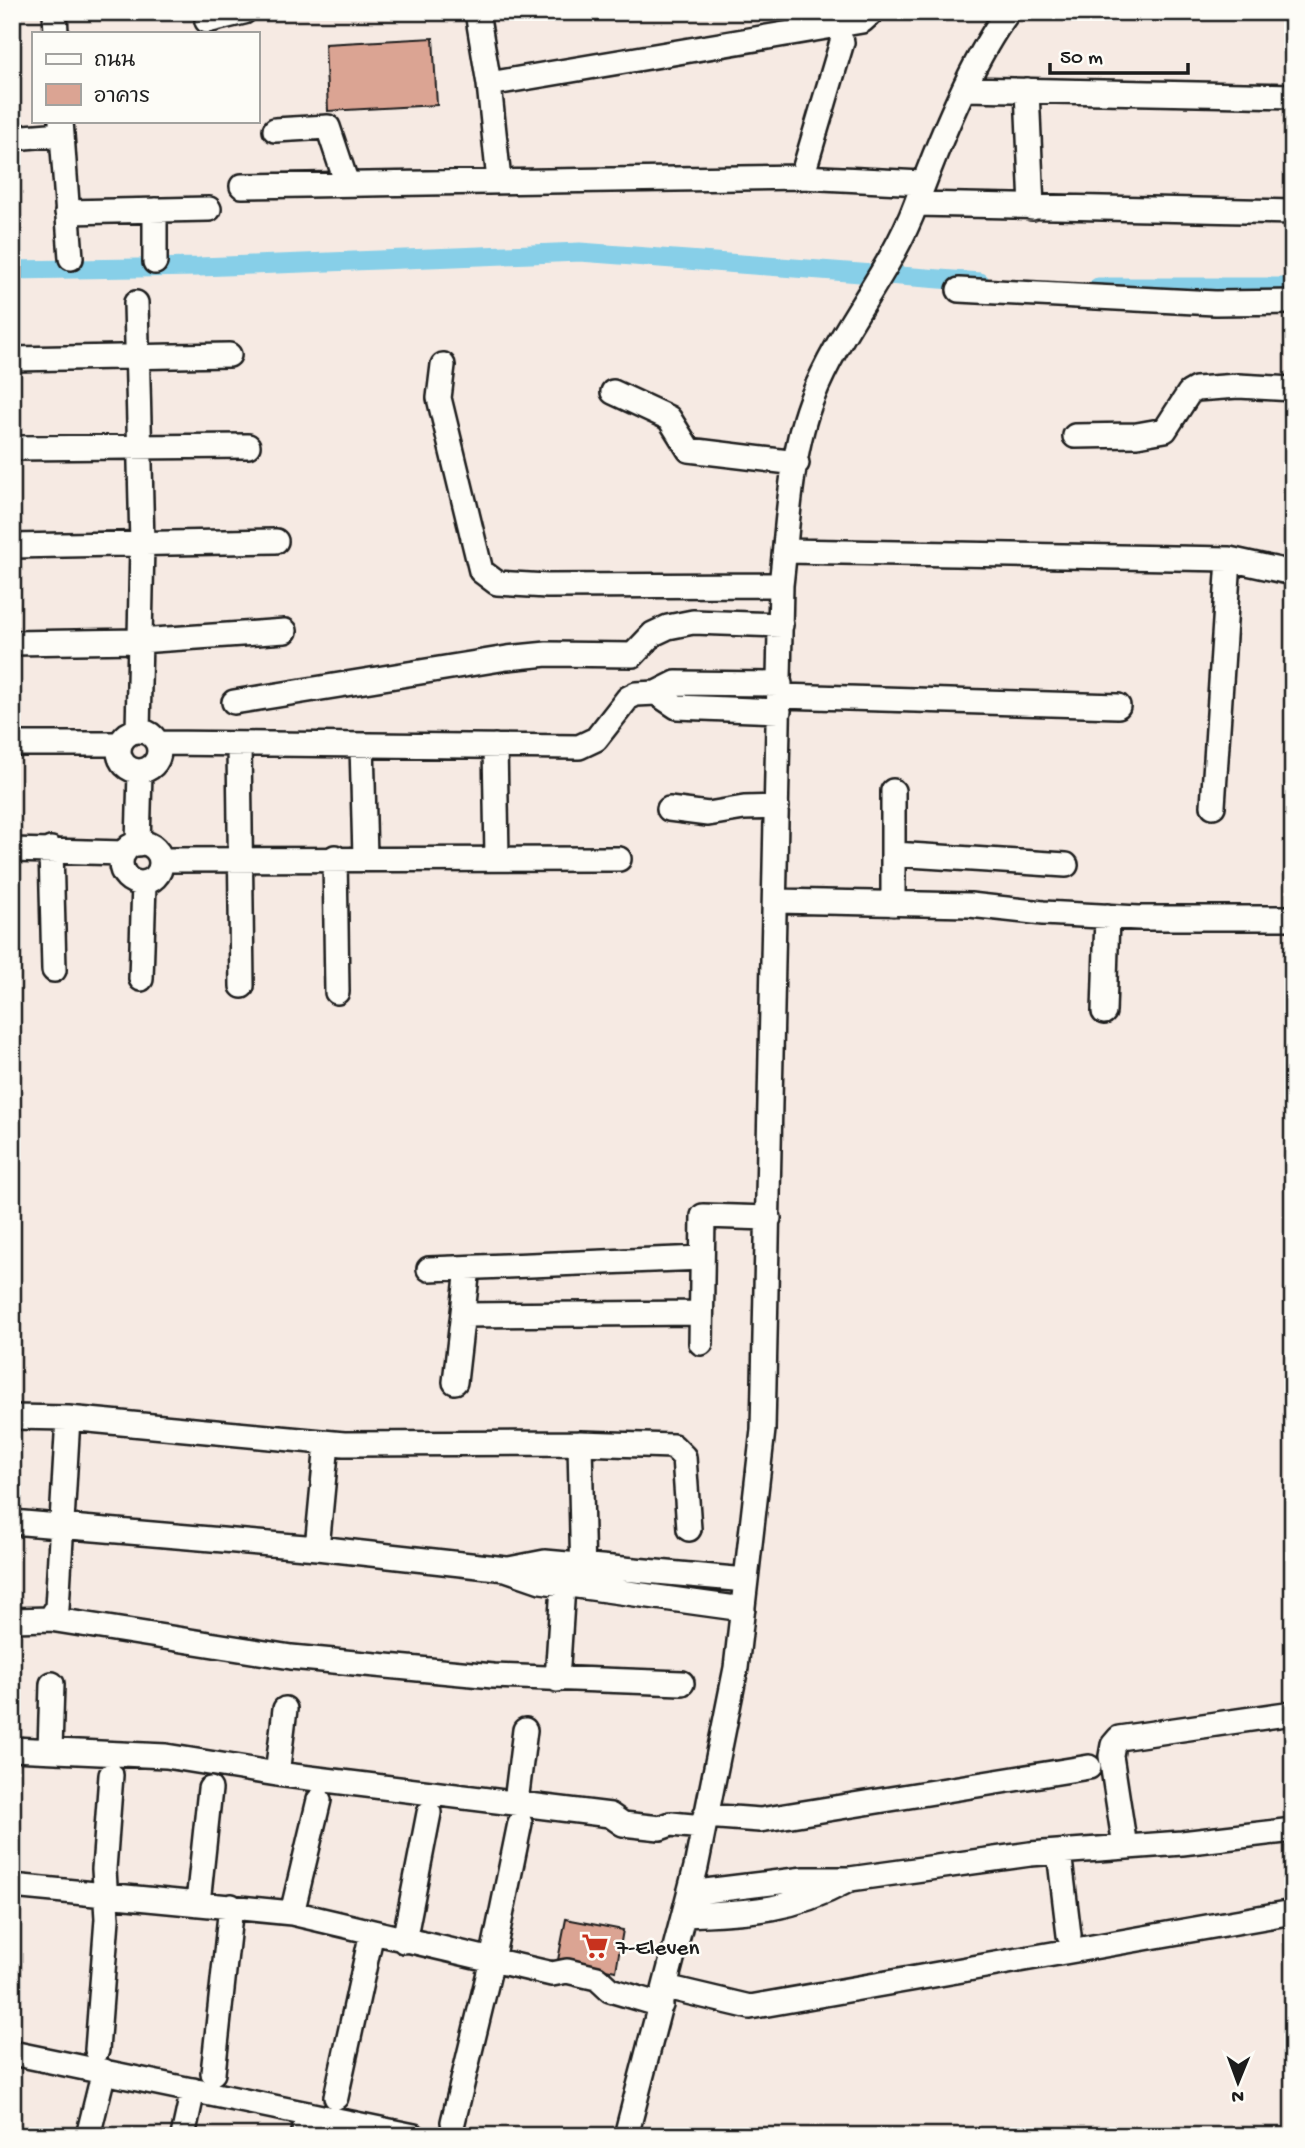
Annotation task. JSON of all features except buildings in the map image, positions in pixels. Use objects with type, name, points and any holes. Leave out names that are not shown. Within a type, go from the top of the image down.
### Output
[{"type":"street","points":[[55,12],[56,32]]},
{"type":"street","points":[[207,21],[244,12]]},
{"type":"street","points":[[477,12],[489,84],[499,181]]},
{"type":"street","points":[[489,84],[862,21],[872,12]]},
{"type":"street","points":[[626,2136],[686,1904],[736,1668],[763,1430],[781,585],[797,463],[812,398],[862,301],[890,257],[966,89],[1008,12]]},
{"type":"street","points":[[802,177],[842,42]]},
{"type":"street","points":[[966,89],[1293,96]]},
{"type":"street","points":[[1027,90],[1032,208]]},
{"type":"street","points":[[12,138],[61,127],[71,258]]},
{"type":"street","points":[[275,130],[328,127],[347,184]]},
{"type":"street","points":[[242,186],[802,177],[1032,208],[1293,212]]},
{"type":"street","points":[[67,212],[209,209]]},
{"type":"street","points":[[155,210],[155,262]]},
{"type":"street","points":[[958,290],[1215,303],[1293,302]]},
{"type":"street","points":[[136,303],[142,544],[139,739],[121,760],[132,770],[140,772],[148,770],[158,759],[139,739]]},
{"type":"street","points":[[12,359],[229,355]]},
{"type":"street","points":[[443,365],[439,398],[481,571],[487,579],[506,584],[547,586],[781,585]]},
{"type":"street","points":[[1075,436],[1138,436],[1165,429],[1189,393],[1206,386],[1293,389]]},
{"type":"street","points":[[613,392],[669,418],[689,450],[797,463]]},
{"type":"street","points":[[12,448],[248,446]]},
{"type":"street","points":[[12,546],[276,541]]},
{"type":"street","points":[[785,551],[1229,559],[1293,573]]},
{"type":"street","points":[[1213,806],[1229,559]]},
{"type":"street","points":[[234,702],[507,657],[547,654],[633,655],[659,630],[693,622],[781,625]]},
{"type":"street","points":[[12,643],[139,641],[285,631]]},
{"type":"street","points":[[12,744],[139,739],[239,745],[566,748],[588,745],[596,739],[628,698],[656,693],[676,684],[779,697],[1118,706]]},
{"type":"street","points":[[239,745],[243,986]]},
{"type":"street","points":[[362,745],[365,857]]},
{"type":"street","points":[[495,746],[497,857]]},
{"type":"street","points":[[12,850],[131,848],[155,849],[161,860],[159,872],[144,883],[132,881],[124,872],[122,860],[131,848],[140,772]]},
{"type":"street","points":[[893,904],[894,791]]},
{"type":"street","points":[[669,809],[708,814],[744,808],[777,807]]},
{"type":"street","points":[[51,849],[54,970]]},
{"type":"street","points":[[894,854],[1066,865]]},
{"type":"street","points":[[335,857],[337,992]]},
{"type":"street","points":[[161,860],[335,857],[619,859]]},
{"type":"street","points":[[141,979],[144,883]]},
{"type":"street","points":[[776,901],[970,905],[1107,916],[1293,919]]},
{"type":"street","points":[[1104,1012],[1107,916]]},
{"type":"street","points":[[701,1343],[703,1216],[769,1218]]},
{"type":"street","points":[[429,1269],[702,1258]]},
{"type":"street","points":[[455,1382],[468,1268]]},
{"type":"street","points":[[463,1315],[701,1312]]},
{"type":"street","points":[[12,1417],[68,1418],[327,1443],[580,1443],[673,1446],[684,1457],[689,1529]]},
{"type":"street","points":[[50,1619],[57,1608],[68,1418]]},
{"type":"street","points":[[317,1548],[327,1443]]},
{"type":"street","points":[[557,1679],[574,1575],[580,1443]]},
{"type":"street","points":[[12,1522],[317,1548],[506,1569],[545,1562],[574,1575],[680,1600],[743,1609]]},
{"type":"street","points":[[574,1575],[681,1574],[746,1580]]},
{"type":"street","points":[[680,1600],[681,1574]]},
{"type":"street","points":[[12,1620],[50,1619],[291,1657],[557,1679],[682,1683]]},
{"type":"street","points":[[50,1750],[52,1684]]},
{"type":"street","points":[[277,1774],[285,1709]]},
{"type":"street","points":[[1125,1847],[1111,1756],[1112,1745],[1119,1738],[1293,1713]]},
{"type":"street","points":[[453,2122],[492,1960],[518,1813],[525,1731]]},
{"type":"street","points":[[12,1749],[166,1756],[518,1813],[610,1815],[623,1824],[660,1828],[671,1824],[704,1821],[760,1820],[1089,1767]]},
{"type":"street","points":[[88,2136],[100,2061],[111,1775]]},
{"type":"street","points":[[198,1903],[210,1789]]},
{"type":"street","points":[[292,1913],[319,1801]]},
{"type":"street","points":[[404,1941],[429,1813]]},
{"type":"street","points":[[686,1904],[804,1880],[850,1879],[1059,1852],[1293,1830]]},
{"type":"street","points":[[1059,1852],[1069,1935]]},
{"type":"street","points":[[12,1886],[292,1913],[552,1975],[562,1984],[594,1992],[610,1990],[750,2007],[1293,1912]]},
{"type":"street","points":[[213,2073],[231,1906]]},
{"type":"street","points":[[336,2097],[372,1932]]},
{"type":"street","points":[[12,2053],[100,2061],[306,2125],[414,2136]]},
{"type":"street","points":[[183,2136],[193,2090]]},
{"type":"waterway","points":[[12,270],[199,267],[580,252],[980,282]]},
{"type":"waterway","points":[[1098,287],[1293,287]]},
{"type":"place","name":"7-Eleven","points":[[595,1946]]}]
